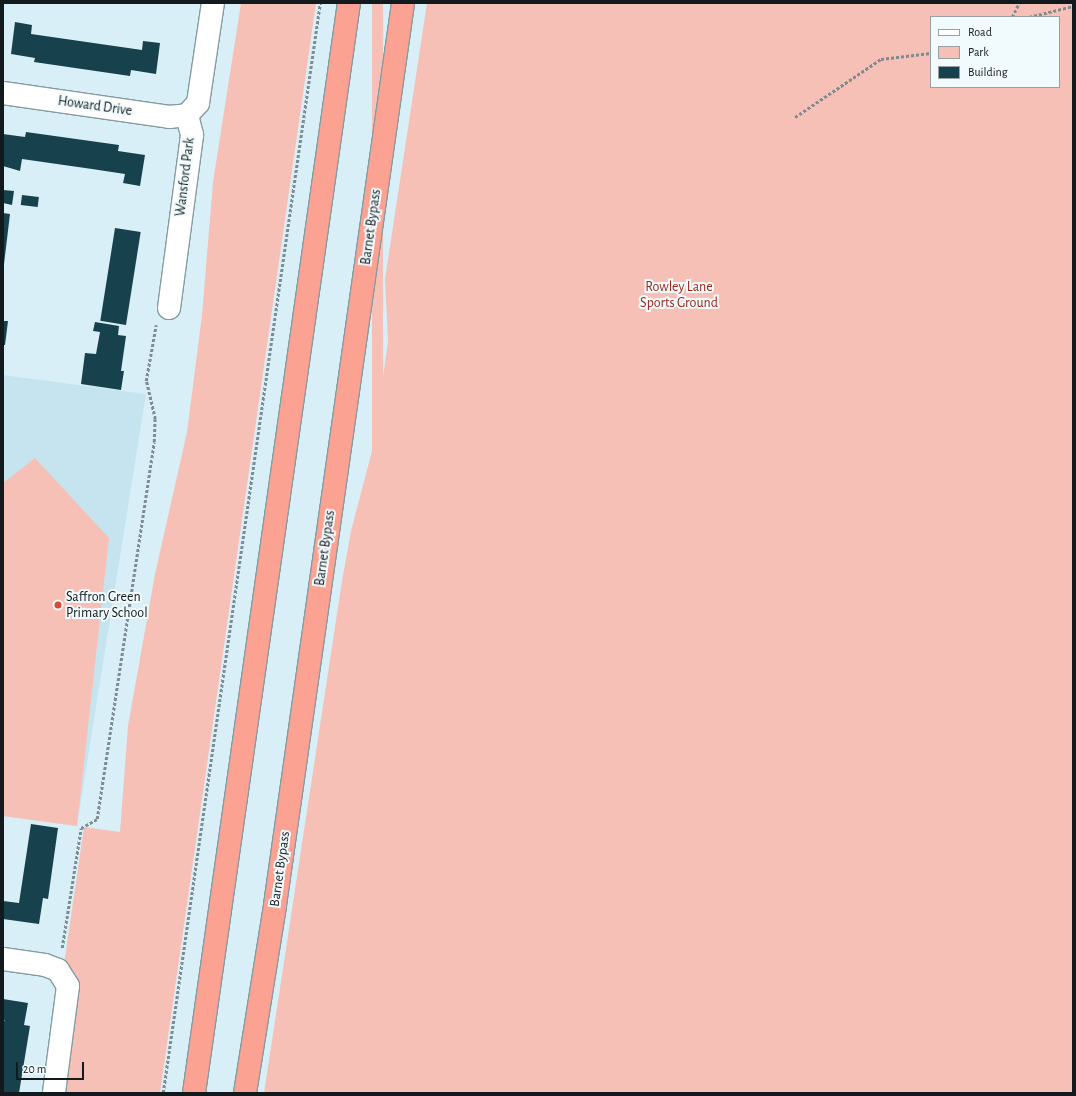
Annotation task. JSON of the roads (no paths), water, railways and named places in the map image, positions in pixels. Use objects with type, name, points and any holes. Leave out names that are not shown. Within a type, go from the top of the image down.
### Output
[{"type":"highway","points":[[194,1093],[350,3]]},
{"type":"highway","name":"Barnet Bypass","points":[[245,1093],[277,889],[403,3]]},
{"type":"street","points":[[186,115],[198,103],[213,3]]},
{"type":"street","name":"Howard Drive","points":[[3,93],[169,117],[186,115]]},
{"type":"street","name":"Wansford Park","points":[[169,308],[192,135],[186,115]]},
{"type":"street","points":[[3,959],[45,965],[58,970],[66,982],[69,998],[54,1093]]},
{"type":"place","name":"Saffron Green Primary School","points":[[58,605]]},
{"type":"park label","name":"Rowley Lane Sports Ground","points":[[679,296]]}]
